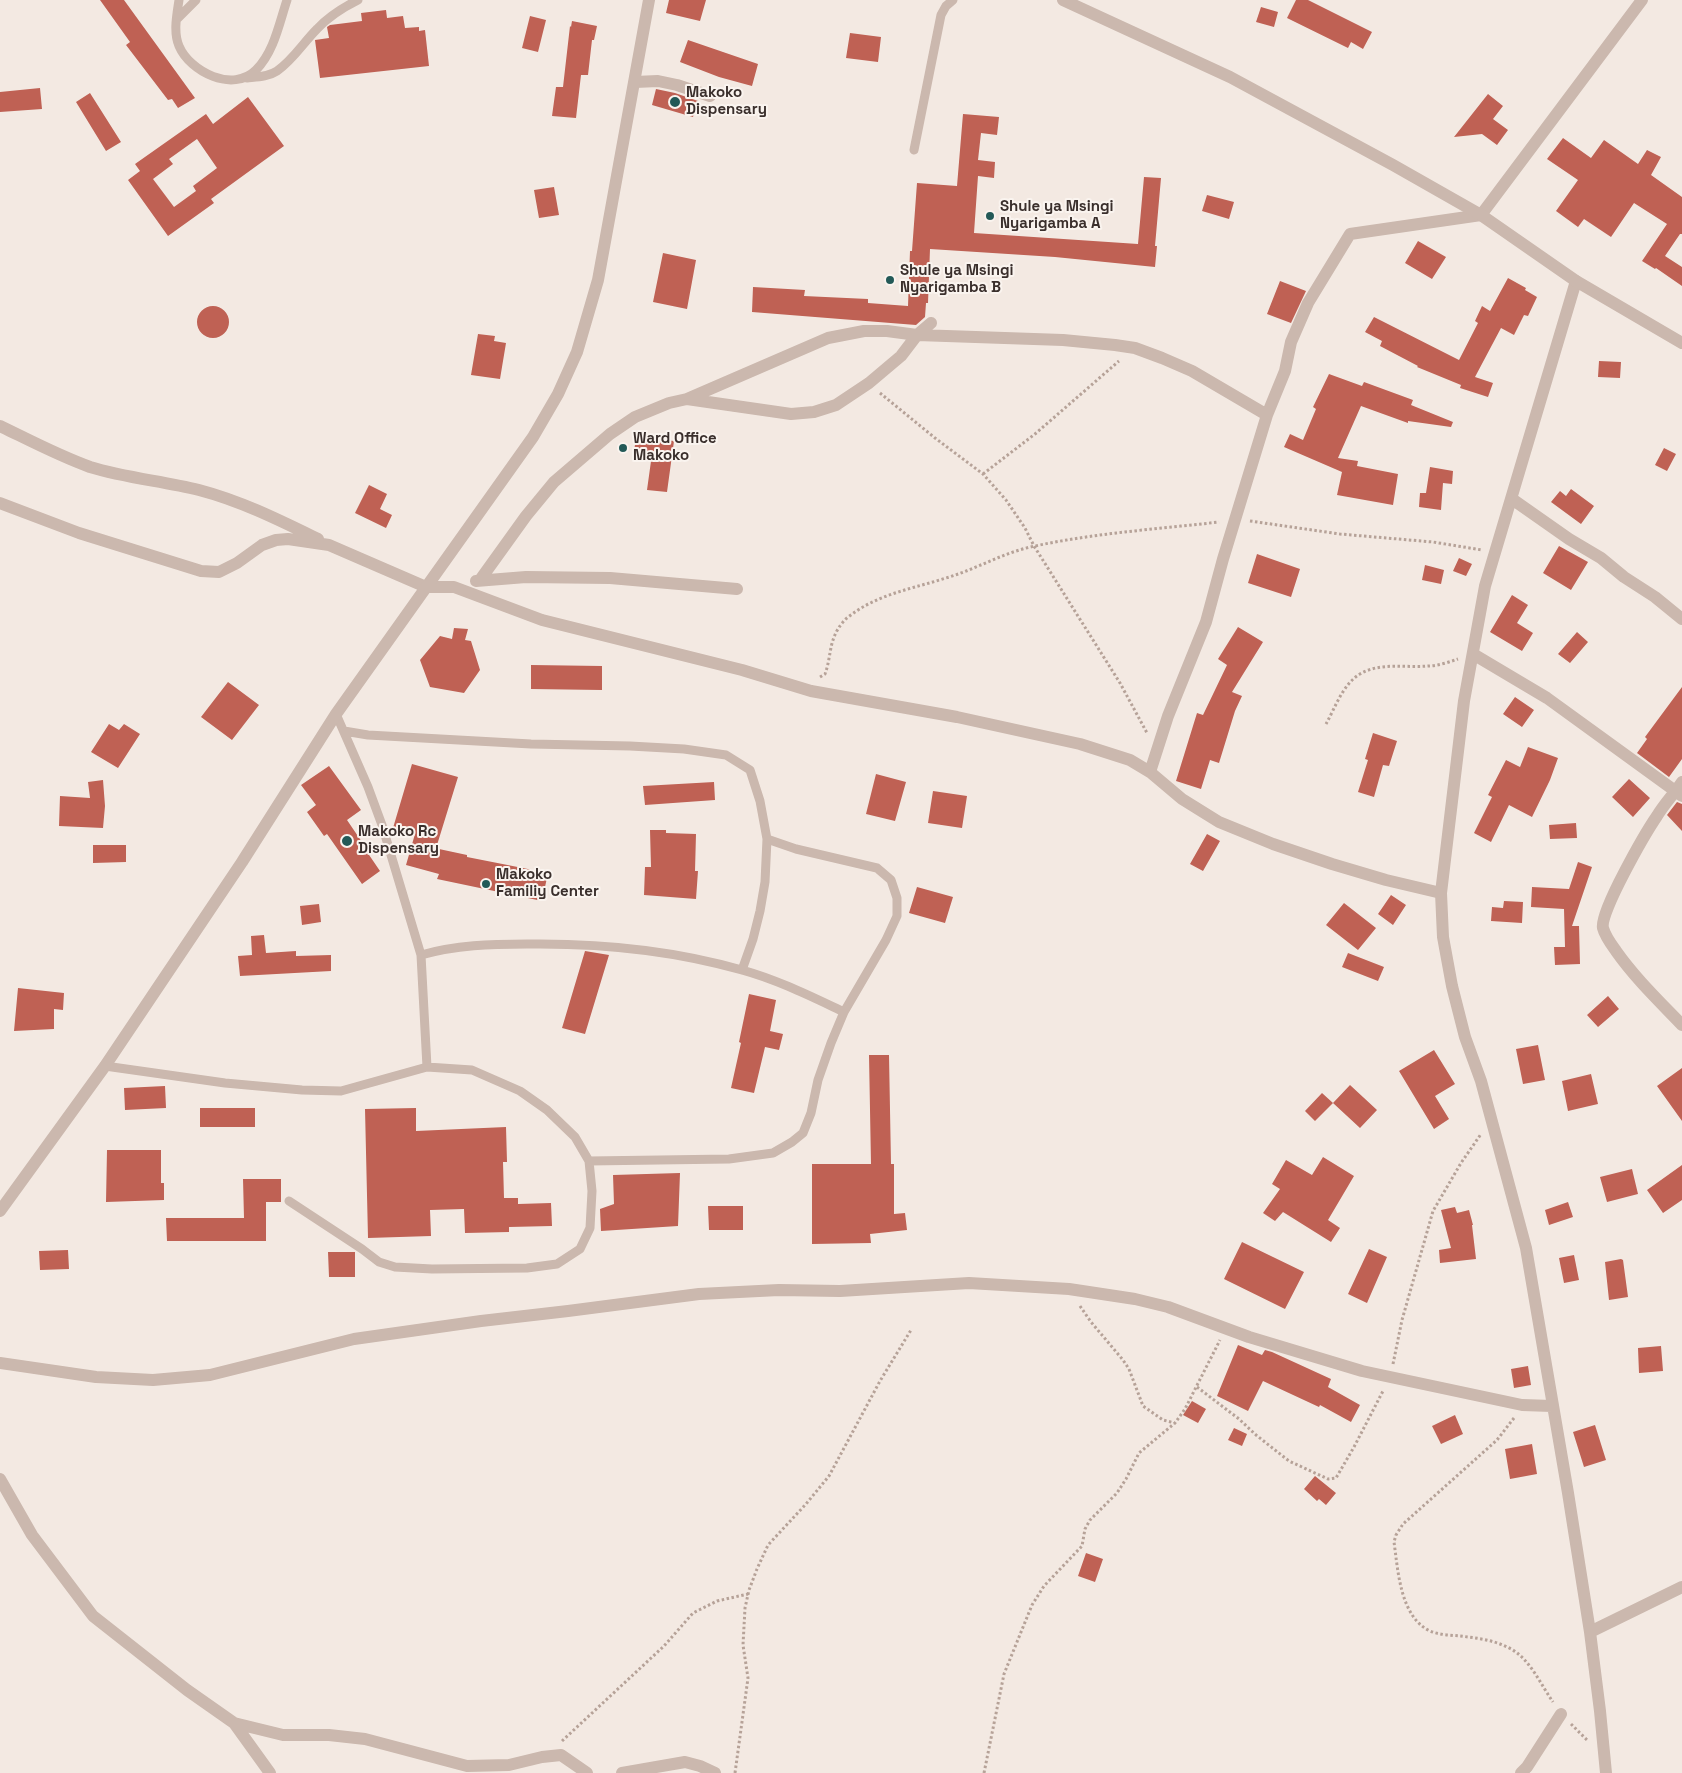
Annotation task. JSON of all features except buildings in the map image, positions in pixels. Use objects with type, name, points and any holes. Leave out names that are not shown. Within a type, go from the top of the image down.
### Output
[{"type":"street","points":[[0,1211],[105,1066],[242,862],[336,714],[532,437],[558,394],[577,352],[598,280],[650,0]]},
{"type":"street","points":[[1063,0],[1230,77],[1393,165],[1482,215],[1576,281],[1682,343]]},
{"type":"street","points":[[1150,772],[1168,716],[1206,622],[1267,415],[1285,371],[1291,342],[1308,303],[1350,234],[1482,215],[1642,0]]},
{"type":"street","points":[[635,82],[658,81],[710,96]]},
{"type":"street","points":[[1576,281],[1485,586],[1458,750],[1441,893],[1444,937],[1452,986],[1465,1037],[1481,1081],[1526,1248],[1590,1632],[1606,1773]]},
{"type":"street","points":[[687,399],[791,414],[814,412],[836,405],[869,383],[901,356],[916,335],[931,323]]},
{"type":"street","points":[[480,580],[526,516],[554,482],[610,434],[635,417],[669,403],[687,399],[828,338],[864,331],[887,331],[916,335],[1063,340],[1115,344],[1135,348],[1192,371],[1267,415]]},
{"type":"street","points":[[0,426],[89,466],[126,476],[198,490],[260,511],[426,587],[454,587],[480,580],[526,576],[610,578],[737,589]]},
{"type":"street","points":[[1512,499],[1569,539],[1601,558],[1682,619]]},
{"type":"street","points":[[0,503],[78,533],[206,571],[220,572],[229,568],[262,545],[276,540],[288,539],[329,544]]},
{"type":"street","points":[[454,587],[542,620],[742,670],[811,691],[957,717],[1080,744],[1130,760],[1150,772],[1182,799],[1219,822],[1273,844],[1332,864],[1386,880],[1441,893]]},
{"type":"street","points":[[1473,654],[1547,698],[1680,790],[1657,815],[1618,885],[1602,921],[1608,939],[1635,976],[1682,1024]]},
{"type":"street","points":[[0,1363],[96,1377],[153,1380],[210,1375],[354,1339],[699,1294],[780,1290],[840,1291],[969,1284],[1069,1289],[1136,1299],[1168,1307],[1226,1329],[1390,1378],[1522,1405],[1552,1406]]},
{"type":"street","points":[[0,1479],[32,1536],[93,1616],[187,1690],[234,1723],[270,1773]]},
{"type":"street","points":[[1590,1632],[1682,1587]]},
{"type":"street","points":[[1521,1773],[1527,1767],[1562,1714]]},
{"type":"street","points":[[234,1723],[283,1735],[329,1735],[365,1739],[467,1766],[510,1765],[542,1757],[561,1755],[588,1773]]},
{"type":"street","points":[[622,1773],[686,1762],[715,1773]]},
{"type":"lane","points":[[179,0],[176,38],[179,48],[188,60],[206,75],[225,80],[264,76],[276,72],[288,62],[317,28],[334,12],[358,0]]},
{"type":"lane","points":[[177,20],[196,0]]},
{"type":"lane","points":[[242,79],[254,72],[263,62],[273,44],[287,0]]},
{"type":"lane","points":[[914,150],[940,15],[953,0]]},
{"type":"lane","points":[[336,714],[382,825],[421,954],[427,1067]]},
{"type":"lane","points":[[344,730],[368,735],[532,744],[684,749],[726,755],[750,770],[760,801],[767,839],[765,882],[760,911],[742,970]]},
{"type":"lane","points":[[589,1161],[729,1159],[773,1153],[803,1133],[811,1114],[821,1071],[844,1012],[886,940],[897,916],[897,898],[891,880],[876,868],[796,849],[767,839]]},
{"type":"lane","points":[[421,954],[442,949],[476,945],[567,944],[648,951],[691,958],[742,970],[787,985],[844,1012]]},
{"type":"lane","points":[[105,1066],[225,1083],[312,1090],[341,1090],[427,1067],[472,1070],[520,1091],[547,1110],[575,1137],[589,1161],[592,1191],[590,1228],[580,1249],[557,1264],[527,1268],[432,1270],[395,1267],[379,1262],[289,1201]]},
{"type":"path","points":[[983,474],[1035,434],[1135,348]]},
{"type":"path","points":[[869,383],[935,438],[983,474],[1006,500],[1120,683],[1158,751]]},
{"type":"path","points":[[816,679],[825,674],[828,666],[830,646],[844,620],[864,606],[887,595],[971,570],[998,557],[1034,546],[1119,533],[1235,520],[1340,534],[1432,542],[1496,553]]},
{"type":"path","points":[[1326,724],[1350,682],[1360,674],[1378,667],[1430,666],[1473,654]]},
{"type":"path","points":[[1196,1387],[1239,1419],[1256,1436],[1289,1461],[1320,1476],[1333,1480],[1336,1478],[1390,1378],[1402,1320],[1433,1211],[1460,1163],[1492,1120]]},
{"type":"path","points":[[1069,1289],[1091,1322],[1129,1369],[1143,1406],[1163,1420],[1175,1423]]},
{"type":"path","points":[[984,1773],[1004,1674],[1032,1605],[1044,1586],[1082,1546],[1084,1529],[1090,1520],[1117,1493],[1139,1453],[1175,1423],[1185,1409],[1226,1329]]},
{"type":"path","points":[[735,1773],[748,1678],[743,1645],[745,1608],[757,1568],[768,1545],[829,1476],[885,1373],[911,1330]]},
{"type":"path","points":[[1522,1405],[1497,1440],[1403,1524],[1396,1535],[1394,1542],[1403,1594],[1407,1604],[1421,1624],[1428,1630],[1437,1633],[1480,1638],[1513,1649],[1524,1660],[1562,1714],[1604,1758]]},
{"type":"path","points":[[542,1757],[556,1748],[570,1732],[664,1646],[693,1613],[717,1601],[748,1594]]},
{"type":"place","name":"Makoko Dispensary","points":[[675,102]]},
{"type":"place","name":"Shule ya Msingi Nyarigamba A","points":[[990,216]]},
{"type":"place","name":"Shule ya Msingi Nyarigamba B","points":[[890,280]]},
{"type":"place","name":"Ward Office Makoko","points":[[623,448]]},
{"type":"place","name":"Makoko Rc Dispensary","points":[[347,841]]},
{"type":"place","name":"Makoko Familiy Center","points":[[486,884]]}]
